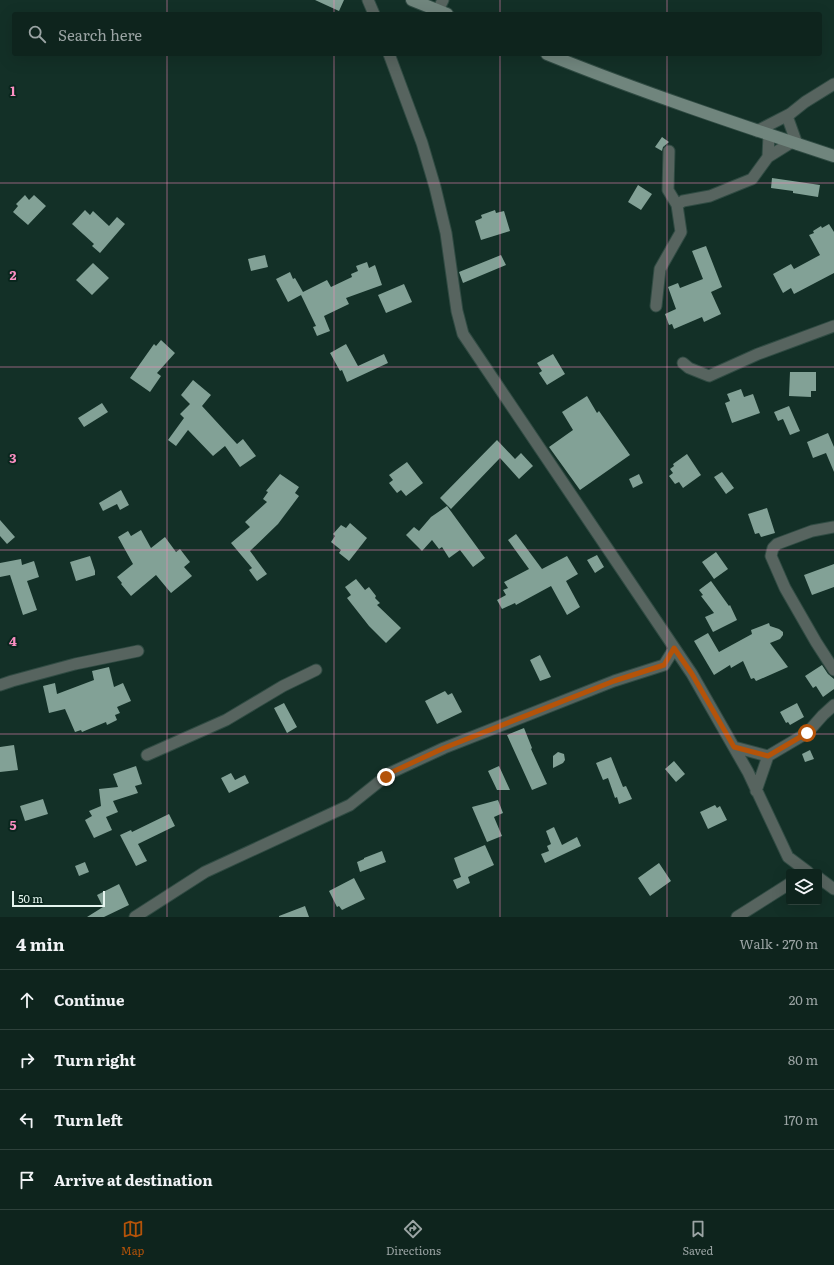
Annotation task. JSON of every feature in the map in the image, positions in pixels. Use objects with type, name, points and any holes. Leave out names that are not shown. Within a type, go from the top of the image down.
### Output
[{"type":"street","points":[[368,0],[373,12]]},
{"type":"street","points":[[412,0],[443,8]]},
{"type":"street","points":[[390,56],[422,143],[435,188],[446,233],[457,311],[463,334],[692,674],[748,772],[788,857],[802,869]]},
{"type":"street","points":[[552,56],[596,74],[834,156]]},
{"type":"street","points":[[763,132],[805,102],[834,84]]},
{"type":"street","points":[[787,116],[795,143]]},
{"type":"street","points":[[763,132],[768,157]]},
{"type":"street","points":[[677,205],[682,201],[710,196],[752,179],[768,157],[795,143]]},
{"type":"street","points":[[656,306],[660,269],[681,232],[677,205],[668,190],[669,151]]},
{"type":"street","points":[[683,363],[689,368],[709,376],[758,354],[834,326]]},
{"type":"street","points":[[834,527],[812,531],[777,544],[772,548],[771,556],[785,588],[834,670]]},
{"type":"street","points":[[134,917],[205,872],[350,805],[390,773],[444,748],[614,681],[664,665],[674,648]]},
{"type":"street","points":[[0,685],[76,664],[138,651]]},
{"type":"street","points":[[147,755],[226,720],[283,686],[316,670]]},
{"type":"street","points":[[756,791],[768,756],[807,733],[834,705]]},
{"type":"street","points":[[734,747],[768,756]]},
{"type":"street","points":[[822,880],[834,889]]},
{"type":"street","points":[[737,917],[786,886]]},
{"type":"building","points":[[315,0],[344,0],[339,11]]},
{"type":"building","points":[[662,137],[669,142],[663,147],[662,151],[655,147]]},
{"type":"building","points":[[772,178],[820,185],[818,197],[771,188]]},
{"type":"building","points":[[638,185],[652,194],[641,210],[628,202]]},
{"type":"building","points":[[25,195],[29,200],[34,195],[46,206],[28,225],[13,212],[18,206],[16,204]]},
{"type":"building","points":[[85,210],[90,215],[93,211],[109,226],[117,217],[125,224],[100,253],[92,246],[94,244],[72,224]]},
{"type":"building","points":[[495,210],[496,213],[504,211],[510,231],[481,240],[475,221],[482,218],[481,215]]},
{"type":"building","points":[[829,224],[834,232],[834,273],[794,294],[791,288],[783,293],[773,274],[791,264],[794,269],[820,255],[809,235],[814,233],[813,231],[821,226],[822,228]]},
{"type":"building","points":[[706,246],[722,287],[711,292],[721,314],[704,322],[702,317],[674,329],[672,324],[669,325],[665,314],[676,309],[668,287],[678,283],[680,288],[703,279],[692,251]]},
{"type":"building","points":[[265,255],[268,267],[251,271],[248,259]]},
{"type":"building","points":[[501,255],[506,265],[463,283],[459,272]]},
{"type":"building","points":[[367,262],[369,268],[375,265],[382,285],[346,298],[349,304],[324,316],[330,331],[317,336],[313,327],[316,326],[301,295],[288,302],[276,279],[290,272],[293,279],[295,278],[303,292],[327,280],[331,287],[352,277],[351,274],[358,271],[356,266]]},
{"type":"building","points":[[93,263],[109,278],[92,295],[76,280]]},
{"type":"building","points":[[404,284],[412,302],[386,313],[378,295]]},
{"type":"building","points":[[161,340],[175,353],[157,373],[161,376],[150,392],[130,378],[154,344],[156,346]]},
{"type":"building","points":[[346,344],[358,366],[384,354],[388,363],[347,382],[342,370],[340,371],[330,353]]},
{"type":"building","points":[[553,354],[565,374],[547,385],[539,373],[542,371],[537,363]]},
{"type":"building","points":[[790,372],[816,372],[816,391],[811,391],[811,397],[789,396]]},
{"type":"building","points":[[193,380],[211,395],[202,406],[237,444],[243,439],[256,456],[240,467],[225,446],[213,456],[188,430],[176,446],[168,440],[184,418],[180,414],[190,404],[181,395]]},
{"type":"building","points":[[741,389],[744,397],[753,394],[760,413],[732,423],[725,403],[730,401],[727,394]]},
{"type":"building","points":[[587,396],[597,413],[599,411],[630,455],[580,490],[549,447],[573,430],[562,412]]},
{"type":"building","points":[[102,403],[108,412],[84,427],[78,418]]},
{"type":"building","points":[[789,406],[800,431],[790,435],[783,419],[778,421],[774,412]]},
{"type":"building","points":[[828,433],[834,447],[834,472],[826,453],[813,458],[807,442]]},
{"type":"building","points":[[497,440],[515,459],[521,453],[533,466],[519,479],[500,458],[451,509],[440,498]]},
{"type":"building","points":[[687,454],[701,475],[683,488],[679,482],[675,484],[669,476],[673,473],[670,469],[674,466],[673,464]]},
{"type":"building","points":[[407,462],[423,483],[406,496],[401,490],[397,493],[389,483],[393,480],[389,475]]},
{"type":"building","points":[[722,472],[734,488],[726,494],[714,477]]},
{"type":"building","points":[[280,474],[299,487],[295,493],[299,496],[278,524],[250,551],[267,574],[257,581],[249,570],[252,568],[231,543],[250,527],[245,522],[267,502],[263,499],[268,492],[266,491]]},
{"type":"building","points":[[639,474],[643,483],[633,488],[629,479]]},
{"type":"building","points":[[121,490],[129,505],[120,510],[117,504],[103,511],[99,503]]},
{"type":"building","points":[[447,506],[485,558],[473,567],[460,550],[449,558],[442,547],[439,549],[432,540],[422,551],[406,535],[414,527],[419,531],[431,517]]},
{"type":"building","points":[[767,508],[775,533],[761,537],[759,533],[755,534],[748,514]]},
{"type":"building","points":[[0,520],[15,537],[7,544],[0,536]]},
{"type":"building","points":[[350,523],[367,538],[349,561],[339,553],[341,550],[331,542],[335,536],[333,534],[341,525],[346,528]]},
{"type":"building","points":[[141,530],[151,548],[165,537],[176,552],[180,549],[190,562],[184,567],[192,576],[171,593],[156,575],[131,596],[117,577],[133,564],[118,537],[128,531],[131,536]]},
{"type":"building","points":[[516,534],[542,569],[567,556],[578,574],[566,581],[580,607],[567,615],[551,586],[516,605],[515,603],[502,609],[497,600],[506,595],[503,590],[508,588],[504,582],[529,569],[508,540]]},
{"type":"building","points":[[716,552],[728,569],[714,579],[702,562]]},
{"type":"building","points":[[597,555],[604,567],[595,573],[587,560]]},
{"type":"building","points":[[90,556],[95,575],[76,581],[70,562]]},
{"type":"building","points":[[21,559],[22,565],[34,561],[39,577],[27,581],[37,610],[23,615],[10,575],[0,577],[0,563]]},
{"type":"building","points":[[834,564],[834,587],[812,595],[804,575]]},
{"type":"building","points":[[356,579],[365,590],[369,587],[376,596],[375,598],[380,603],[377,605],[401,628],[386,643],[369,626],[347,598],[351,595],[345,587]]},
{"type":"building","points":[[711,581],[729,606],[730,605],[737,620],[713,632],[705,617],[714,613],[701,596],[703,595],[699,590]]},
{"type":"building","points":[[769,623],[770,626],[783,632],[780,639],[770,643],[788,667],[756,681],[754,678],[751,679],[743,661],[731,668],[730,665],[714,675],[694,641],[708,633],[719,652],[752,634],[751,630]]},
{"type":"building","points":[[540,655],[551,677],[540,681],[530,660]]},
{"type":"building","points":[[822,665],[828,674],[834,679],[834,689],[823,697],[816,686],[813,688],[805,676]]},
{"type":"building","points":[[109,667],[114,687],[123,683],[131,701],[117,707],[120,713],[115,715],[117,720],[107,725],[106,722],[82,732],[81,730],[75,732],[65,709],[49,713],[43,686],[55,683],[57,694],[94,680],[92,671]]},
{"type":"building","points":[[445,691],[448,695],[452,693],[462,712],[437,724],[425,701]]},
{"type":"building","points":[[284,703],[297,727],[287,733],[274,708]]},
{"type":"building","points":[[797,703],[804,717],[790,725],[788,722],[786,723],[780,712]]},
{"type":"building","points":[[524,728],[532,748],[531,749],[547,784],[532,790],[507,735]]},
{"type":"building","points":[[14,745],[18,770],[0,772],[0,747]]},
{"type":"building","points":[[810,750],[814,759],[805,762],[802,754]]},
{"type":"building","points":[[558,752],[564,754],[565,760],[563,763],[553,768],[553,756]]},
{"type":"building","points":[[611,757],[623,787],[626,786],[632,799],[619,804],[617,797],[615,798],[608,778],[603,780],[596,763]]},
{"type":"building","points":[[674,761],[685,774],[676,782],[665,769]]},
{"type":"building","points":[[136,766],[142,784],[135,786],[138,793],[113,801],[118,812],[106,817],[112,830],[94,838],[85,820],[92,816],[89,811],[101,806],[99,789],[118,787],[113,774]]},
{"type":"building","points":[[499,766],[510,790],[497,790],[488,771]]},
{"type":"building","points":[[231,773],[235,780],[245,775],[249,783],[229,793],[221,778]]},
{"type":"building","points":[[43,799],[48,814],[25,821],[20,806]]},
{"type":"building","points":[[498,800],[503,813],[494,817],[502,836],[487,842],[472,807]]},
{"type":"building","points":[[715,805],[717,808],[720,806],[727,820],[708,829],[700,812]]},
{"type":"building","points":[[169,814],[175,826],[138,844],[147,861],[136,866],[120,835],[131,830],[132,832]]},
{"type":"building","points":[[554,827],[562,845],[577,837],[581,846],[545,863],[541,854],[549,851],[547,846],[551,844],[546,831]]},
{"type":"building","points":[[485,845],[494,865],[468,877],[470,883],[457,889],[453,880],[461,877],[454,858]]},
{"type":"building","points":[[382,851],[386,862],[360,872],[357,862]]},
{"type":"building","points":[[85,862],[89,872],[79,876],[75,866]]},
{"type":"building","points":[[659,863],[671,881],[650,896],[638,878]]},
{"type":"building","points":[[354,878],[365,899],[342,910],[339,906],[337,907],[329,891]]},
{"type":"building","points":[[119,884],[129,905],[104,917],[87,917],[103,907],[97,895]]},
{"type":"building","points":[[305,906],[309,917],[279,917],[279,916]]},
{"type":"route","points":[[386,777],[390,773],[444,748],[614,681],[664,665],[674,648],[692,674],[734,747],[768,756],[807,733]]}]
